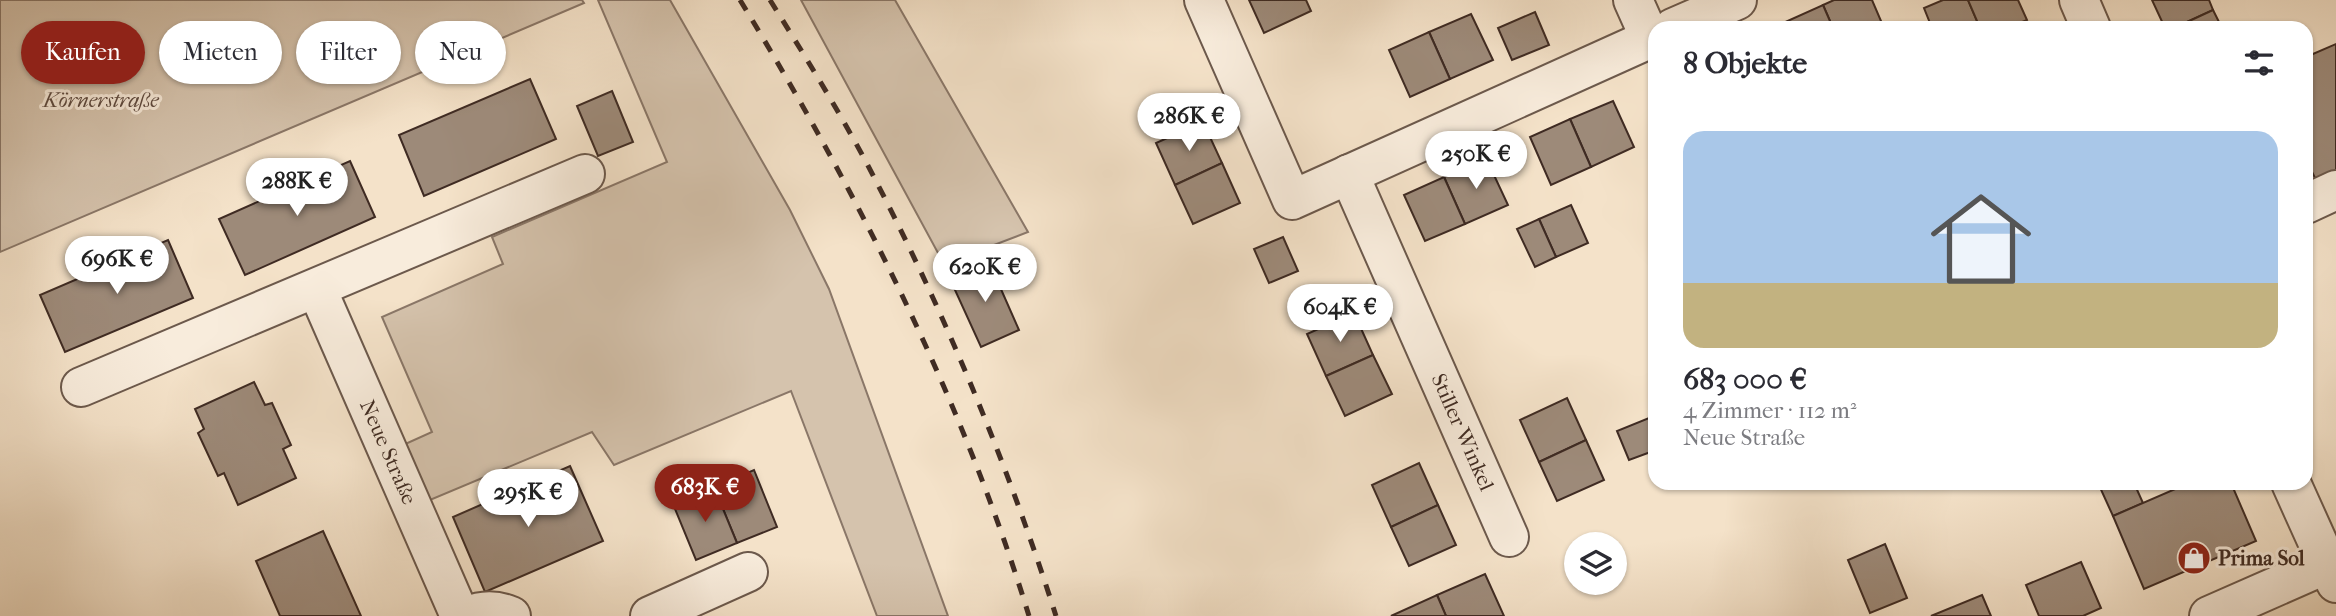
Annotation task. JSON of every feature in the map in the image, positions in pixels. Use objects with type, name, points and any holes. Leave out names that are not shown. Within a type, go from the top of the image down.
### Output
[{"type":"street","points":[[1204,0],[1292,200],[1648,39]]},
{"type":"street","points":[[1633,0],[1650,21]]},
{"type":"street","points":[[1689,21],[1737,0]]},
{"type":"street","points":[[2079,0],[2088,21]]},
{"type":"street","points":[[80,387],[585,174]]},
{"type":"street","name":"Stiller Winkel","points":[[1349,174],[1509,537]]},
{"type":"street","points":[[2313,201],[2336,190]]},
{"type":"street","name":"Neue Straße","points":[[317,289],[460,616]]},
{"type":"street","points":[[2208,616],[2333,569],[2294,490]]},
{"type":"street","points":[[650,616],[748,572]]},
{"type":"street","points":[[468,616],[476,612],[492,611],[511,616]]},
{"type":"green space","name":"Körnerstraße","points":[[0,0],[582,0],[584,3],[506,36],[506,21],[415,21],[415,75],[401,81],[401,21],[296,21],[296,84],[394,84],[0,252]]},
{"type":"green space","points":[[598,0],[670,0],[790,210],[829,289],[948,616],[877,616],[791,391],[614,465],[592,432],[430,500],[403,445],[432,432],[382,317],[503,264],[492,237],[667,162]]},
{"type":"green space","points":[[801,0],[895,0],[1028,232],[944,264]]},
{"type":"building","points":[[1249,0],[1306,0],[1311,11],[1264,33]]},
{"type":"building","points":[[1834,0],[1872,0],[1881,21],[1830,21],[1823,5]]},
{"type":"building","points":[[1943,0],[1968,0],[1977,21],[1929,21],[1924,8]]},
{"type":"building","points":[[1968,0],[2018,0],[2027,20],[2025,21],[1977,21]]},
{"type":"building","points":[[2152,0],[2209,0],[2213,10],[2189,21],[2162,21]]},
{"type":"building","points":[[1823,5],[1830,21],[1787,21]]},
{"type":"building","points":[[2213,10],[2218,21],[2189,21]]},
{"type":"building","points":[[1535,12],[1549,45],[1512,60],[1498,28]]},
{"type":"building","points":[[1471,14],[1493,60],[1450,79],[1429,32]]},
{"type":"building","points":[[1429,32],[1450,79],[1410,97],[1389,50]]},
{"type":"building","points":[[2336,44],[2336,184],[2318,184],[2313,174],[2313,54]]},
{"type":"building","points":[[530,79],[556,139],[424,196],[399,135]]},
{"type":"building","points":[[612,91],[633,142],[598,156],[577,106]]},
{"type":"building","points":[[1613,101],[1634,147],[1591,167],[1570,119]]},
{"type":"building","points":[[1570,119],[1591,167],[1551,185],[1530,137]]},
{"type":"building","points":[[1203,122],[1222,163],[1175,185],[1156,143]]},
{"type":"building","points":[[1486,158],[1508,205],[1465,224],[1444,177]]},
{"type":"building","points":[[350,161],[375,217],[245,275],[219,219]]},
{"type":"building","points":[[1222,163],[1240,203],[1193,224],[1175,185]]},
{"type":"building","points":[[1444,177],[1465,224],[1425,241],[1404,195]]},
{"type":"building","points":[[1571,205],[1588,243],[1556,257],[1539,219]]},
{"type":"building","points":[[1539,219],[1556,257],[1535,267],[1517,229]]},
{"type":"building","points":[[1283,237],[1298,271],[1269,283],[1254,249]]},
{"type":"building","points":[[168,240],[193,298],[65,352],[40,295]]},
{"type":"building","points":[[989,262],[1019,330],[981,347],[950,279]]},
{"type":"building","points":[[1354,313],[1373,355],[1326,376],[1307,334]]},
{"type":"building","points":[[1373,355],[1392,394],[1345,416],[1326,376]]},
{"type":"building","points":[[254,382],[265,405],[272,403],[291,445],[283,449],[296,478],[238,505],[224,473],[218,476],[198,433],[204,429],[195,409]]},
{"type":"building","points":[[1567,398],[1586,440],[1539,462],[1520,420]]},
{"type":"building","points":[[1648,418],[1648,453],[1629,460],[1617,431]]},
{"type":"building","points":[[1586,440],[1604,480],[1557,501],[1539,462]]},
{"type":"building","points":[[1419,463],[1438,505],[1391,527],[1372,485]]},
{"type":"building","points":[[570,466],[603,541],[485,592],[453,517]]},
{"type":"building","points":[[754,470],[777,527],[737,543],[714,487]]},
{"type":"building","points":[[714,487],[737,543],[696,560],[673,504]]},
{"type":"building","points":[[2101,490],[2137,490],[2143,503],[2113,516]]},
{"type":"building","points":[[2173,490],[2234,490],[2256,541],[2144,589],[2113,516]]},
{"type":"building","points":[[1438,505],[1456,545],[1409,566],[1391,527]]},
{"type":"building","points":[[323,531],[361,616],[280,616],[256,561]]},
{"type":"building","points":[[1885,544],[1907,598],[1870,613],[1848,560]]},
{"type":"building","points":[[2081,562],[2101,608],[2083,616],[2039,616],[2026,585]]},
{"type":"building","points":[[1485,574],[1504,616],[1446,616],[1437,595]]},
{"type":"building","points":[[1437,595],[1446,616],[1391,616]]},
{"type":"building","points":[[1982,595],[1991,616],[1931,616]]},
{"type":"railway","points":[[740,0],[826,148],[904,299],[972,455],[1029,616]]},
{"type":"railway","points":[[770,0],[854,140],[920,271],[994,441],[1056,616]]},
{"type":"place","name":"Prima Sol","points":[[2194,558]]}]
